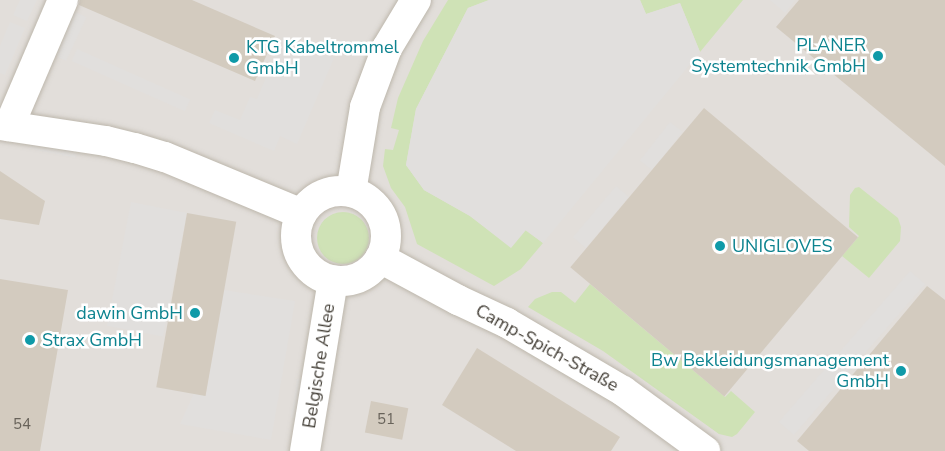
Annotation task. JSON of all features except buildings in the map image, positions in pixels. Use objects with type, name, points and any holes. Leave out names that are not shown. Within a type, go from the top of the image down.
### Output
[{"type":"street","points":[[63,0],[5,125],[106,141],[165,157],[302,214],[311,202],[323,195],[351,192],[375,206],[383,218],[386,245],[380,258]]},
{"type":"street","points":[[351,192],[365,107],[387,48],[416,0]]},
{"type":"street","name":"Belgische Allee","points":[[302,214],[296,238],[301,255],[311,270],[333,280],[347,281],[360,277],[372,269],[380,258]]},
{"type":"street","name":"Camp-Spich-Straße","points":[[380,258],[458,300],[507,323],[623,391],[705,451]]},
{"type":"street","name":"Belgische Allee","points":[[305,451],[333,280]]},
{"type":"shaded area","points":[[0,0],[945,0],[945,451],[0,451]]},
{"type":"shaded area","points":[[20,0],[37,0],[27,21],[13,15]]},
{"type":"shaded area","points":[[489,0],[640,0],[646,14],[680,3],[700,52],[543,243],[526,230],[511,248],[470,216],[424,190],[406,165],[416,109],[468,8]]},
{"type":"shaded area","points":[[770,0],[795,0],[785,13]]},
{"type":"shaded area","points":[[71,10],[86,17],[66,61],[51,54]]},
{"type":"shaded area","points":[[10,22],[25,28],[5,75],[0,73],[0,46]]},
{"type":"shaded area","points":[[283,37],[334,58],[297,144],[280,136],[274,151],[209,123],[215,110],[240,120],[250,97],[257,99]]},
{"type":"shaded area","points":[[77,49],[190,99],[185,111],[72,61]]},
{"type":"shaded area","points":[[670,122],[683,132],[652,170],[640,161]]},
{"type":"shaded area","points":[[31,141],[77,150],[76,158],[29,149]]},
{"type":"shaded area","points":[[616,186],[629,197],[586,248],[573,237]]},
{"type":"shaded area","points":[[131,202],[187,213],[163,337],[107,326]]},
{"type":"shaded area","points":[[910,271],[925,284],[794,435],[779,422]]},
{"type":"shaded area","points":[[224,290],[295,301],[271,440],[180,424],[194,393],[206,395]]},
{"type":"shaded area","points":[[306,376],[298,427],[291,416],[297,379]]},
{"type":"green space","points":[[448,0],[489,0],[468,8],[416,109],[406,165],[424,190],[470,216],[511,247],[525,230],[543,243],[521,269],[494,286],[417,244],[405,207],[391,188],[383,166],[385,149],[393,150],[399,130],[391,128],[398,98],[423,41]]},
{"type":"green space","points":[[640,0],[743,0],[700,52],[680,3],[646,14]]},
{"type":"green space","points":[[859,187],[898,218],[901,227],[900,241],[869,278],[842,256],[859,236],[849,227],[850,195],[855,188]]},
{"type":"green space","points":[[338,212],[348,212],[357,216],[365,224],[369,238],[365,252],[357,260],[348,264],[338,264],[329,260],[321,252],[317,243],[317,233],[321,224],[329,216]]},
{"type":"green space","points":[[590,284],[725,397],[731,391],[755,412],[737,434],[732,437],[719,434],[603,351],[528,307],[535,299],[552,292],[561,292],[575,303]]},
{"type":"place","name":"PLANER Systemtechnik GmbH","points":[[878,56]]},
{"type":"place","name":"KTG Kabeltrommel GmbH","points":[[234,58]]},
{"type":"place","name":"UNIGLOVES","points":[[720,246]]},
{"type":"place","name":"dawin GmbH","points":[[195,313]]},
{"type":"place","name":"Strax GmbH","points":[[30,340]]},
{"type":"place","name":"Bw Bekleidungsmanagement GmbH","points":[[901,371]]}]
